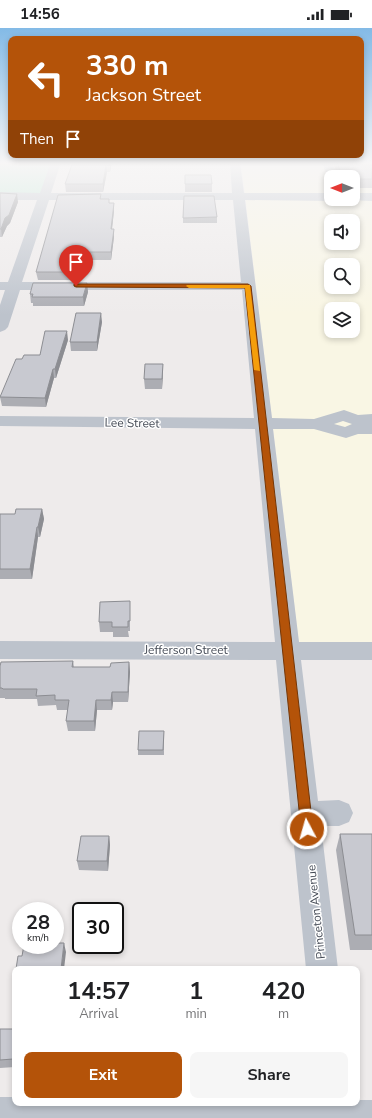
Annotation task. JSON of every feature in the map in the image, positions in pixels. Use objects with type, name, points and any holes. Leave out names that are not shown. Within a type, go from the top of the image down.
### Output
[{"type":"street","points":[[0,327],[7,286],[37,213]]},
{"type":"street","name":"Princeton Avenue","points":[[241,213],[322,966]]},
{"type":"street","points":[[7,286],[248,286]]},
{"type":"street","points":[[315,424],[344,415],[356,420],[372,419]]},
{"type":"street","name":"Lee Street","points":[[0,421],[315,424]]},
{"type":"street","points":[[315,424],[346,433],[356,429],[372,429]]},
{"type":"street","name":"Jefferson Street","points":[[0,650],[372,651]]},
{"type":"street","points":[[305,814],[339,813]]},
{"type":"street","points":[[336,1106],[338,1118]]},
{"type":"street","points":[[0,1116],[372,1118]]},
{"type":"shaded area","points":[[247,213],[372,213],[372,644],[299,644]]},
{"type":"building","points":[[0,213],[10,213],[5,218],[0,229]]},
{"type":"building","points":[[53,213],[113,213],[111,229],[114,229],[111,252],[79,252],[75,272],[36,272]]},
{"type":"building","points":[[183,213],[216,213],[217,217],[183,218]]},
{"type":"building","points":[[33,283],[87,283],[83,297],[32,297],[33,294],[30,294]]},
{"type":"building","points":[[76,313],[101,313],[97,342],[70,342]]},
{"type":"building","points":[[45,331],[67,331],[55,369],[53,369],[45,398],[0,397],[16,359],[22,359],[24,355],[40,355]]},
{"type":"building","points":[[145,364],[163,364],[162,379],[144,379]]},
{"type":"building","points":[[16,509],[42,509],[37,527],[30,569],[0,569],[0,514],[15,514]]},
{"type":"building","points":[[130,601],[130,621],[128,621],[128,627],[112,627],[112,622],[99,622],[100,602]]},
{"type":"building","points":[[73,661],[72,667],[110,667],[111,663],[129,662],[128,692],[112,692],[111,700],[96,700],[94,721],[66,721],[69,700],[55,700],[55,695],[36,696],[37,689],[0,688],[1,662]]},
{"type":"building","points":[[139,731],[164,731],[163,750],[138,750]]},
{"type":"building","points":[[340,834],[372,834],[372,935],[355,935]]},
{"type":"building","points":[[81,836],[109,836],[107,861],[77,861]]},
{"type":"building","points":[[22,954],[63,954],[61,966],[16,966],[18,956],[22,956]]},
{"type":"building","points":[[0,1029],[12,1029],[12,1059],[0,1060]]},
{"type":"slow traffic","points":[[189,286],[248,286],[257,370]]},
{"type":"route","points":[[76,286],[248,286],[307,829]]}]
